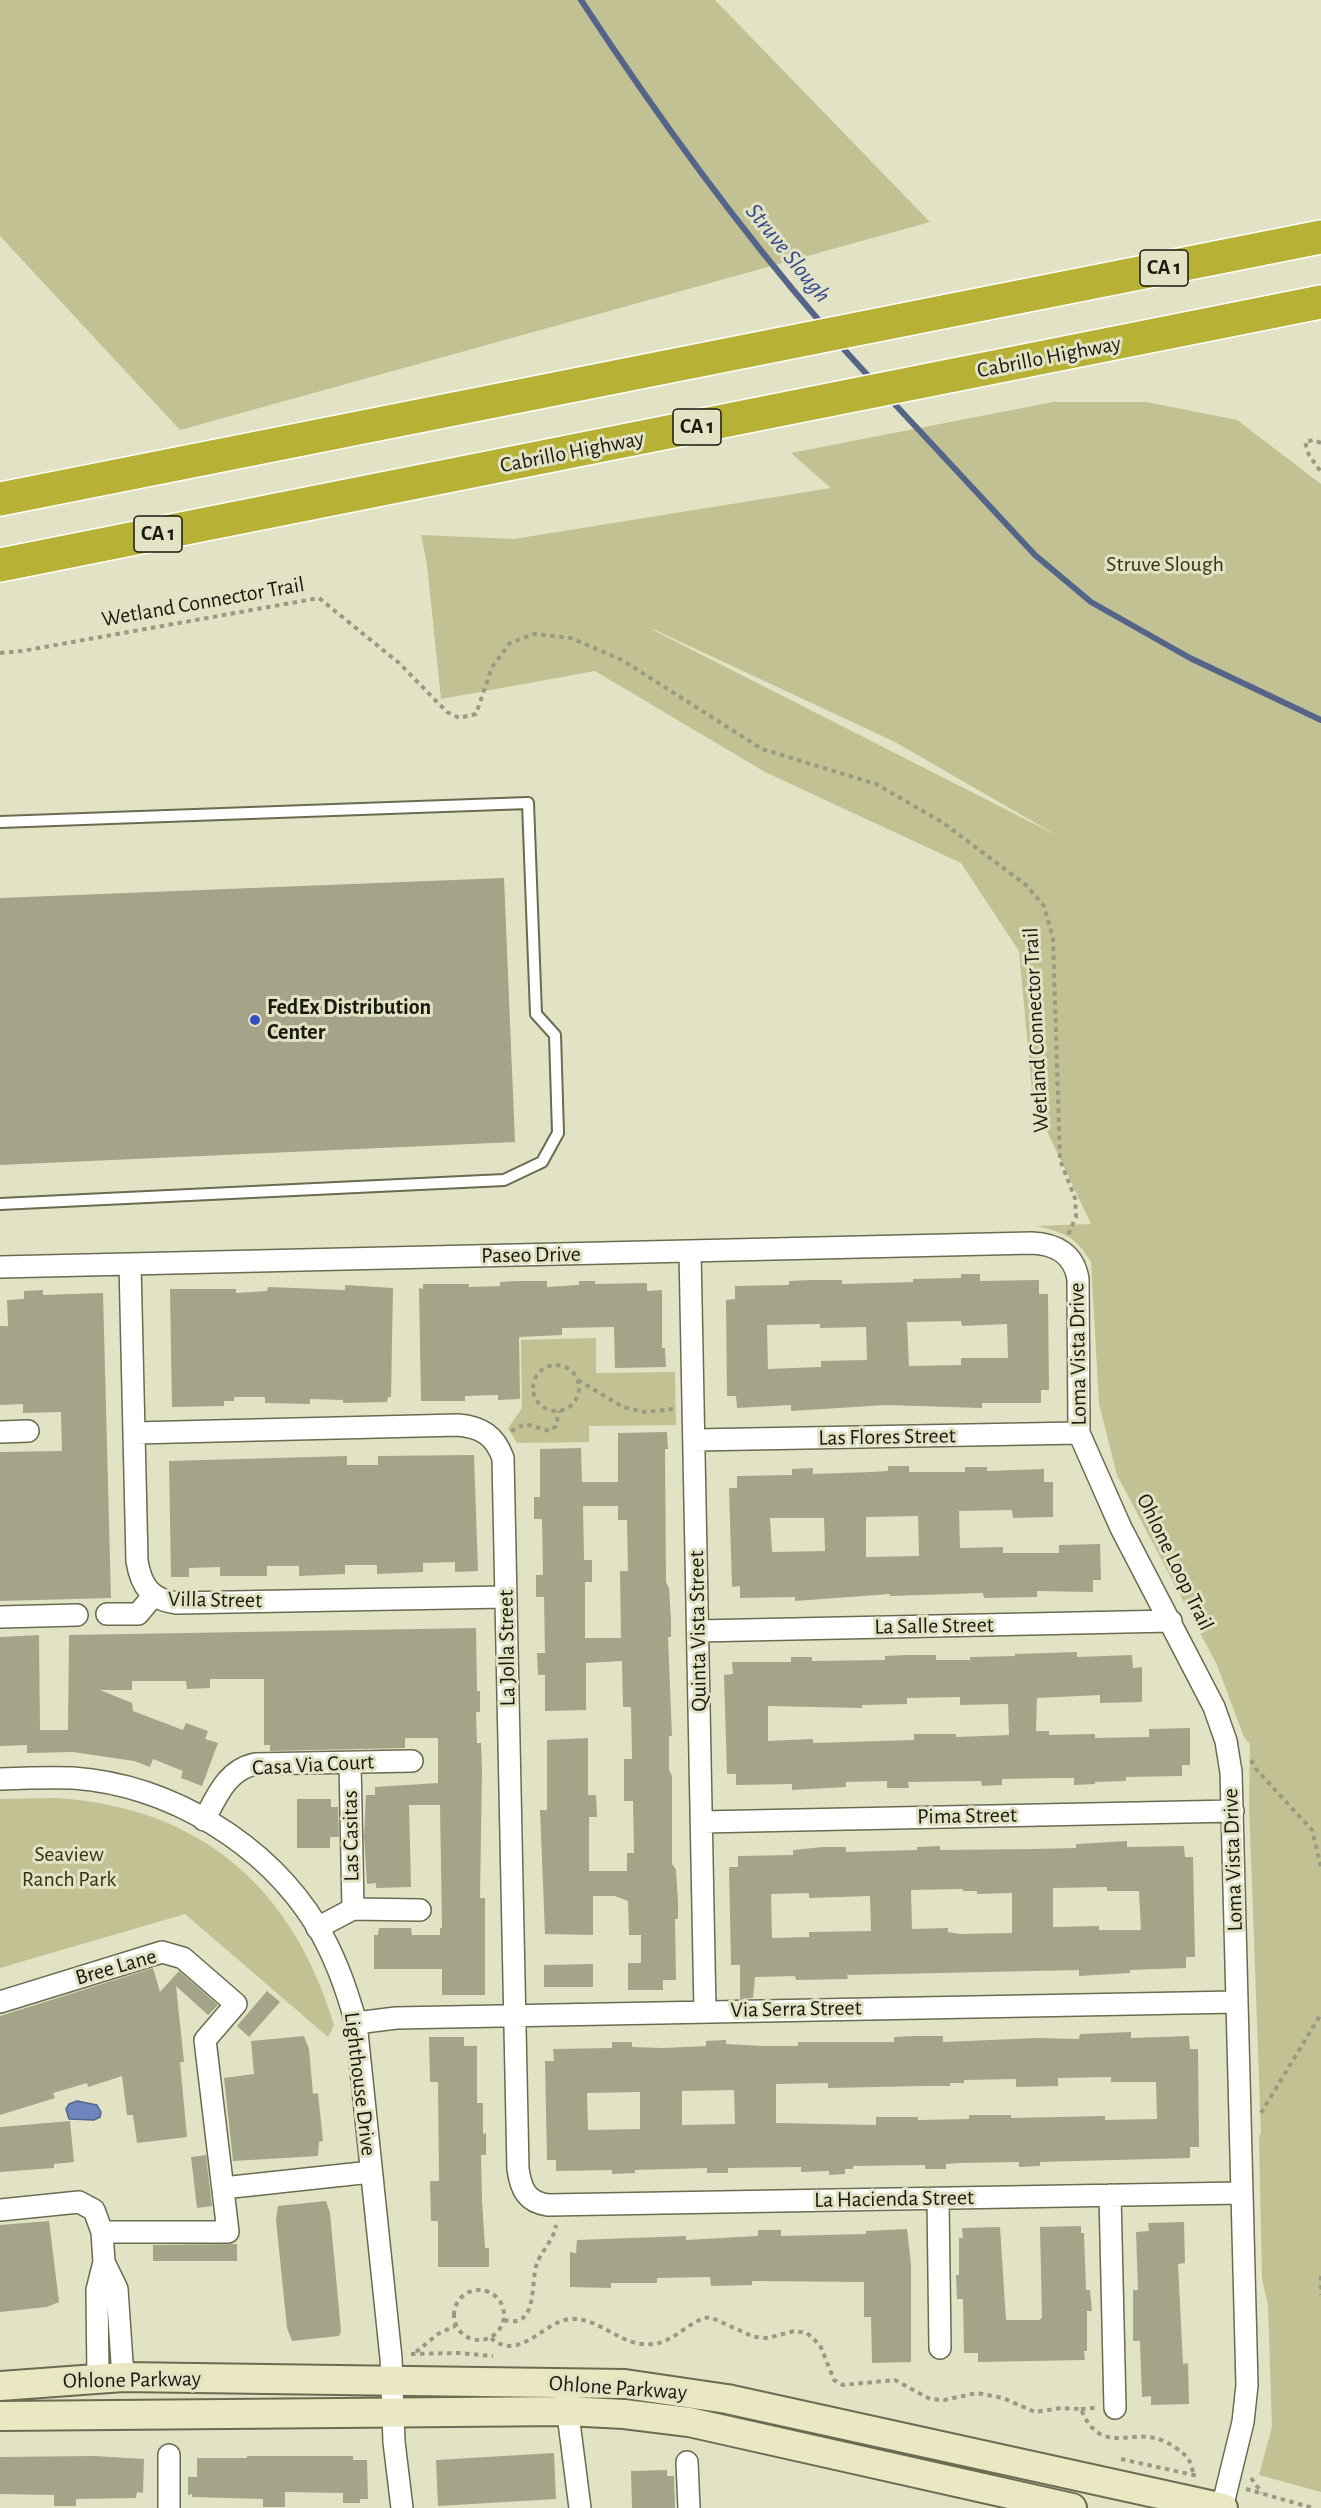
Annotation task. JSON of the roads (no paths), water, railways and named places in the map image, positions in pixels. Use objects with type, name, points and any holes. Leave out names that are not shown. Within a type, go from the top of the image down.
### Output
[{"type":"highway","name":"CA 1","points":[[0,499],[1321,237]]},
{"type":"highway","name":"Cabrillo Highway","points":[[0,566],[1321,302]]},
{"type":"street","name":"Paseo Drive","points":[[0,1267],[1032,1243],[1046,1244],[1061,1250]]},
{"type":"street","name":"Loma Vista Drive","points":[[1061,1250],[1073,1263],[1078,1279],[1078,1433],[1121,1528],[1202,1680],[1221,1725],[1229,1758],[1233,1811],[1240,2193],[1247,2385],[1243,2422],[1224,2502]]},
{"type":"street","name":"Quinta Vista Street","points":[[690,1251],[705,2011]]},
{"type":"street","name":"Villa Street","points":[[130,1264],[137,1561],[142,1583],[153,1596],[177,1603],[506,1597]]},
{"type":"street","name":"La Jolla Street","points":[[135,1433],[458,1425],[482,1430],[494,1439],[504,1458],[519,2181],[527,2197],[552,2214]]},
{"type":"street","points":[[0,1432],[28,1431]]},
{"type":"street","name":"Las Flores Street","points":[[695,1440],[1078,1433]]},
{"type":"street","points":[[107,1614],[138,1614],[153,1596]]},
{"type":"street","points":[[0,1617],[77,1615]]},
{"type":"street","name":"La Salle Street","points":[[698,1631],[1171,1621]]},
{"type":"street","name":"Casa Via Court","points":[[204,1820],[227,1781],[244,1766],[412,1761]]},
{"type":"street","name":"Las Casitas","points":[[350,1763],[352,1910]]},
{"type":"street","name":"Lighthouse Drive","points":[[0,1779],[74,1778],[121,1786],[159,1798],[204,1820],[267,1866],[294,1895],[317,1928],[341,1977],[356,2023],[392,2380],[394,2442],[402,2508]]},
{"type":"street","name":"Pima Street","points":[[702,1822],[1233,1811]]},
{"type":"street","points":[[317,1928],[352,1910],[420,1910]]},
{"type":"street","name":"Bree Lane","points":[[0,2002],[162,1952],[183,1958],[236,2004],[205,2040],[228,2232],[102,2232]]},
{"type":"street","name":"Via Serra Street","points":[[356,2023],[396,2018],[1236,2002]]},
{"type":"street","points":[[223,2188],[371,2172]]},
{"type":"street","name":"La Hacienda Street","points":[[552,2214],[938,2199],[1240,2193]]},
{"type":"street","points":[[1110,2194],[1115,2408]]},
{"type":"street","points":[[938,2199],[940,2348]]},
{"type":"street","points":[[0,2210],[79,2202],[94,2210],[102,2232],[104,2262],[117,2289],[110,2378]]},
{"type":"street","name":"Ohlone Parkway","points":[[0,2386],[110,2378],[625,2384],[686,2391],[1224,2502]]},
{"type":"street","points":[[567,2382],[566,2411],[580,2508]]},
{"type":"street","name":"Ohlone Parkway","points":[[0,2416],[566,2411],[624,2414],[689,2422],[1072,2508]]},
{"type":"street","points":[[169,2454],[169,2508]]},
{"type":"street","points":[[687,2462],[689,2508]]},
{"type":"lane","points":[[0,822],[528,803],[536,1014],[555,1035],[558,1133],[542,1162],[504,1180],[0,1204]]},
{"type":"water","points":[[77,2101],[97,2105],[101,2112],[100,2117],[94,2120],[69,2119],[66,2109],[69,2104]]},
{"type":"waterway","name":"Struve Slough","points":[[581,0],[696,166],[822,324]]},
{"type":"waterway","name":"Struve Slough","points":[[839,344],[872,380]]},
{"type":"waterway","name":"Struve Slough","points":[[890,399],[1035,555],[1091,602],[1190,658],[1321,720]]},
{"type":"place","name":"FedEx Distribution Center","points":[[255,1020]]},
{"type":"park label","name":"Seaview Ranch Park","points":[[69,1866]]}]
